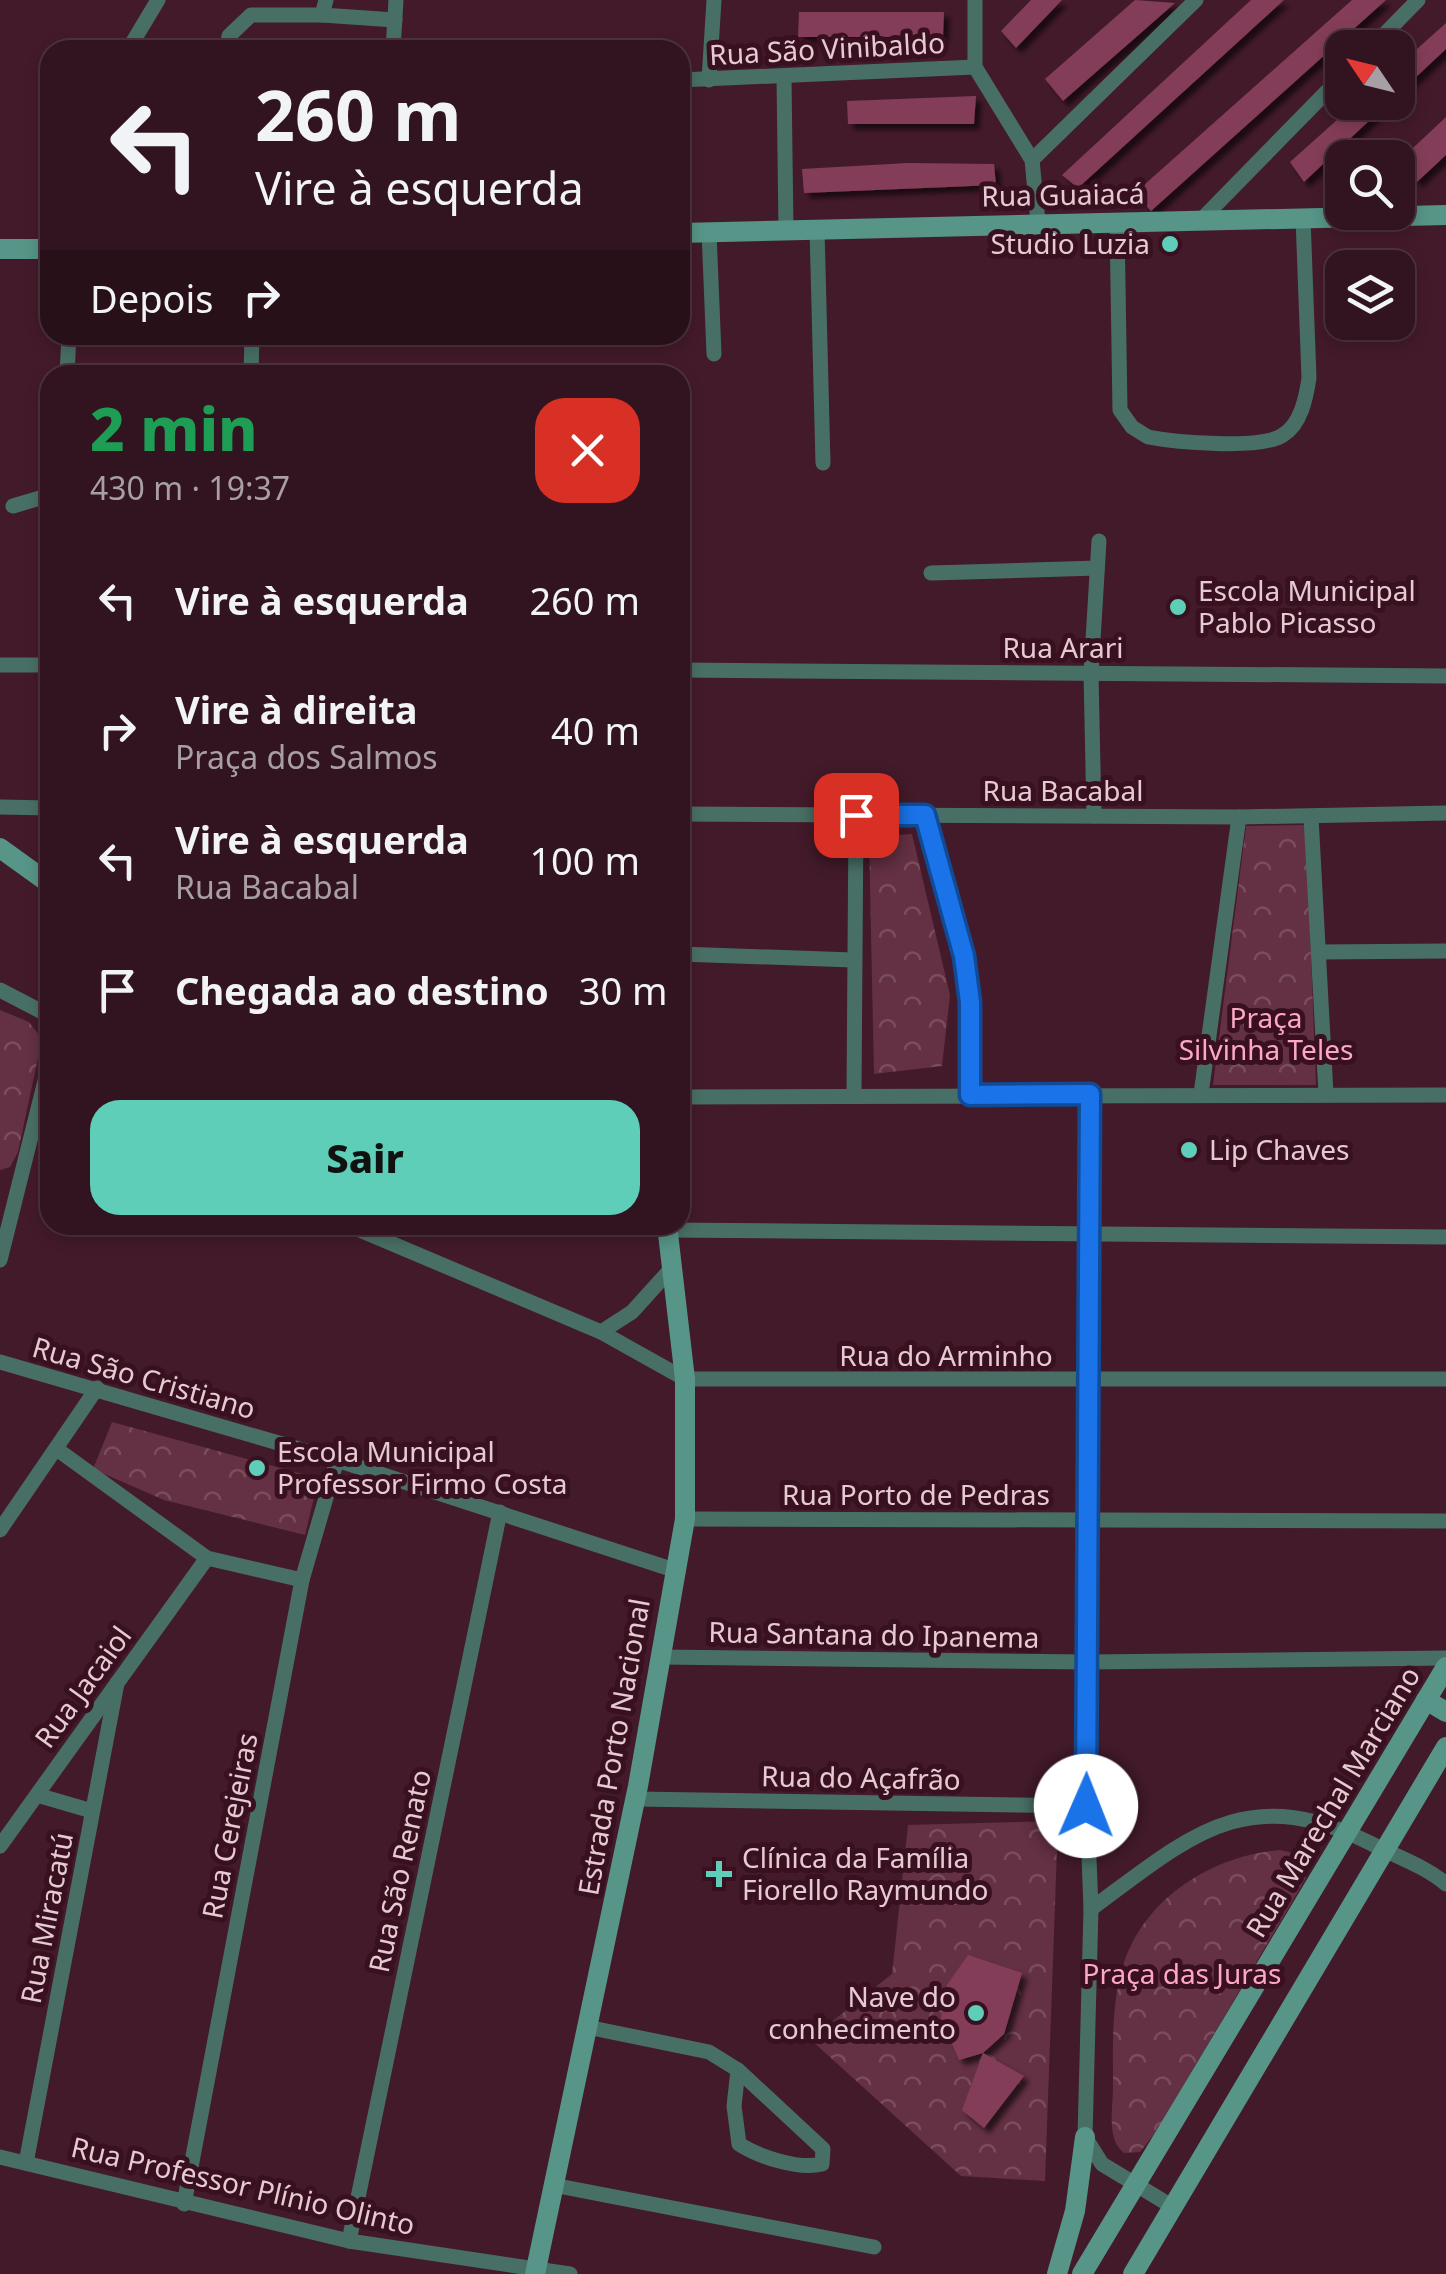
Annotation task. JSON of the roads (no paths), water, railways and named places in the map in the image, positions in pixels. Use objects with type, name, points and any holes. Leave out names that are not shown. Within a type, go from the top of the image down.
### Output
[{"type":"street","points":[[134,40],[158,0]]},
{"type":"street","points":[[394,40],[396,0]]},
{"type":"street","points":[[709,80],[714,0]]},
{"type":"street","points":[[975,0],[976,67],[1032,160],[1038,222]]},
{"type":"street","points":[[1032,160],[1196,0]]},
{"type":"street","points":[[1389,30],[1418,0]]},
{"type":"street","points":[[228,40],[252,15],[324,8],[395,20]]},
{"type":"street","name":"Rua São Vinibaldo","points":[[690,80],[976,67]]},
{"type":"street","points":[[784,78],[786,230]]},
{"type":"street","points":[[1201,220],[1325,93]]},
{"type":"street","name":"Rua Guaiacá","points":[[690,233],[1446,215]]},
{"type":"street","points":[[1117,222],[1120,410],[1132,427],[1148,437],[1263,442],[1283,435],[1306,401],[1309,378],[1303,218]]},
{"type":"street","points":[[817,230],[823,463]]},
{"type":"street","points":[[709,232],[714,354]]},
{"type":"street","points":[[0,249],[40,249]]},
{"type":"street","points":[[13,506],[40,498]]},
{"type":"street","points":[[1094,816],[1091,672],[1099,541]]},
{"type":"street","points":[[930,573],[1097,568]]},
{"type":"street","points":[[0,665],[40,665]]},
{"type":"street","name":"Rua Arari","points":[[690,670],[1446,676]]},
{"type":"street","points":[[0,807],[40,808]]},
{"type":"street","name":"Rua Bacabal","points":[[690,814],[1312,817],[1446,812]]},
{"type":"street","points":[[854,1096],[856,815]]},
{"type":"street","points":[[925,815],[964,956],[970,1002],[970,1095]]},
{"type":"street","points":[[1201,1094],[1240,817]]},
{"type":"street","points":[[1312,817],[1326,1094]]},
{"type":"street","points":[[0,848],[40,877]]},
{"type":"street","points":[[1319,952],[1446,950]]},
{"type":"street","points":[[690,954],[853,960]]},
{"type":"street","points":[[0,990],[40,1011]]},
{"type":"street","points":[[1057,2274],[1075,2211],[1085,2137],[1091,1909],[1086,1806],[1090,1094]]},
{"type":"street","points":[[690,1097],[1446,1095]]},
{"type":"street","points":[[0,1260],[40,1116]]},
{"type":"street","points":[[0,1188],[16,1196]]},
{"type":"street","points":[[690,1228],[1091,1236],[1446,1237]]},
{"type":"street","points":[[372,1235],[600,1332],[685,1379]]},
{"type":"street","name":"Estrada Porto Nacional","points":[[536,2271],[636,1799],[686,1519],[685,1379],[668,1235]]},
{"type":"street","points":[[600,1332],[632,1312],[670,1270]]},
{"type":"street","name":"Rua São Cristiano","points":[[0,1362],[337,1460],[674,1570]]},
{"type":"street","name":"Rua do Arminho","points":[[685,1379],[1446,1379]]},
{"type":"street","points":[[0,1530],[97,1388]]},
{"type":"street","points":[[58,1450],[207,1558],[302,1580]]},
{"type":"street","name":"Rua Cerejeiras","points":[[184,2204],[302,1580],[337,1460]]},
{"type":"street","name":"Rua São Renato","points":[[349,2241],[500,1512]]},
{"type":"street","name":"Rua Porto de Pedras","points":[[686,1519],[1446,1521]]},
{"type":"street","name":"Rua Jacaiol","points":[[0,1846],[207,1558]]},
{"type":"street","name":"Rua Santana do Ipanema","points":[[661,1658],[1089,1662],[1446,1658]]},
{"type":"street","name":"Rua Marechal Marciano","points":[[1082,2274],[1446,1666]]},
{"type":"street","name":"Rua Miracatú","points":[[26,2162],[117,1683]]},
{"type":"street","points":[[1426,1700],[1446,1712]]},
{"type":"street","points":[[1133,2274],[1446,1747]]},
{"type":"street","points":[[37,1795],[92,1811]]},
{"type":"street","name":"Rua do Açafrão","points":[[636,1799],[1086,1806]]},
{"type":"street","points":[[1091,1909],[1188,1840],[1242,1818],[1302,1817],[1347,1832],[1446,1884]]},
{"type":"street","points":[[587,2027],[709,2052],[738,2070],[823,2149],[822,2164],[811,2167],[751,2152],[740,2144],[734,2106],[738,2070]]},
{"type":"street","points":[[1085,2137],[1102,2164],[1173,2206]]},
{"type":"street","name":"Rua Professor Plínio Olinto","points":[[0,2157],[349,2241],[570,2274]]},
{"type":"street","points":[[553,2185],[874,2247]]},
{"type":"place","name":"Studio Luzia","points":[[1170,244]]},
{"type":"place","name":"Escola Municipal Pablo Picasso","points":[[1178,607]]},
{"type":"place","name":"Lip Chaves","points":[[1189,1150]]},
{"type":"place","name":"Escola Municipal Professor Firmo Costa","points":[[257,1468]]},
{"type":"place","name":"Clínica da Família Fiorello Raymundo","points":[[719,1874]]},
{"type":"place","name":"Nave do conhecimento","points":[[976,2013]]},
{"type":"park label","name":"Praça Silvinha Teles","points":[[1266,1034]]},
{"type":"park label","name":"Praça das Juras","points":[[1182,1974]]}]
